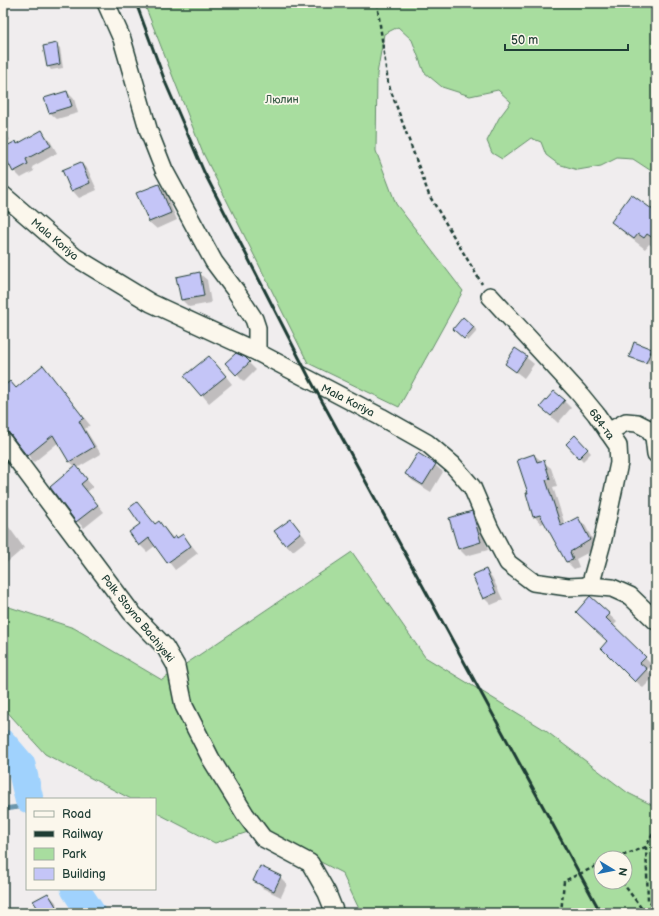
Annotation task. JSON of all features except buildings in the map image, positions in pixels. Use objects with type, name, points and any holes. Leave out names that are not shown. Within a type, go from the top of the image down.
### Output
[{"type":"street","points":[[106,3],[122,39],[149,132],[164,170],[214,262],[254,318],[257,328],[257,352]]},
{"type":"street","name":"Mala Koriya","points":[[3,195],[75,257],[152,303],[257,352],[427,443],[448,461],[472,487],[490,529],[508,563],[533,582],[568,586],[612,588],[630,596],[656,621]]},
{"type":"street","name":"684-та","points":[[490,296],[578,392],[618,446],[619,463],[603,539],[590,586]]},
{"type":"street","points":[[608,432],[626,422],[637,423],[647,428],[654,437],[656,454]]},
{"type":"street","name":"Polk. Stoyno Bachiyski","points":[[3,441],[131,612],[164,648],[176,666],[184,706],[211,759],[245,814],[263,838],[310,864],[327,893],[335,913]]},
{"type":"path","points":[[376,3],[388,82],[429,195],[490,296]]},
{"type":"path","points":[[656,828],[646,847],[648,900],[656,907]]},
{"type":"path","points":[[633,852],[646,847]]},
{"type":"path","points":[[562,913],[564,881],[593,868]]},
{"type":"path","points":[[628,890],[645,913]]},
{"type":"green space","name":"Люлин","points":[[144,3],[656,3],[656,174],[633,159],[617,158],[601,166],[578,170],[558,164],[546,155],[541,142],[531,138],[502,159],[492,153],[487,141],[499,118],[511,102],[498,90],[470,96],[442,87],[424,72],[412,40],[398,27],[384,34],[377,74],[376,151],[396,204],[463,291],[399,407],[308,363],[202,151]]},
{"type":"green space","points":[[352,552],[425,657],[542,728],[628,793],[656,807],[656,913],[361,913],[342,873],[257,829],[215,843],[156,813],[156,798],[129,798],[45,754],[3,707],[3,605],[74,628],[162,680]]},
{"type":"waterway","points":[[3,744],[21,765],[29,798]]},
{"type":"waterway","points":[[3,809],[26,806]]},
{"type":"waterway","points":[[76,890],[91,913]]},
{"type":"railway","points":[[136,3],[166,84],[204,172],[311,381],[601,913]]}]
